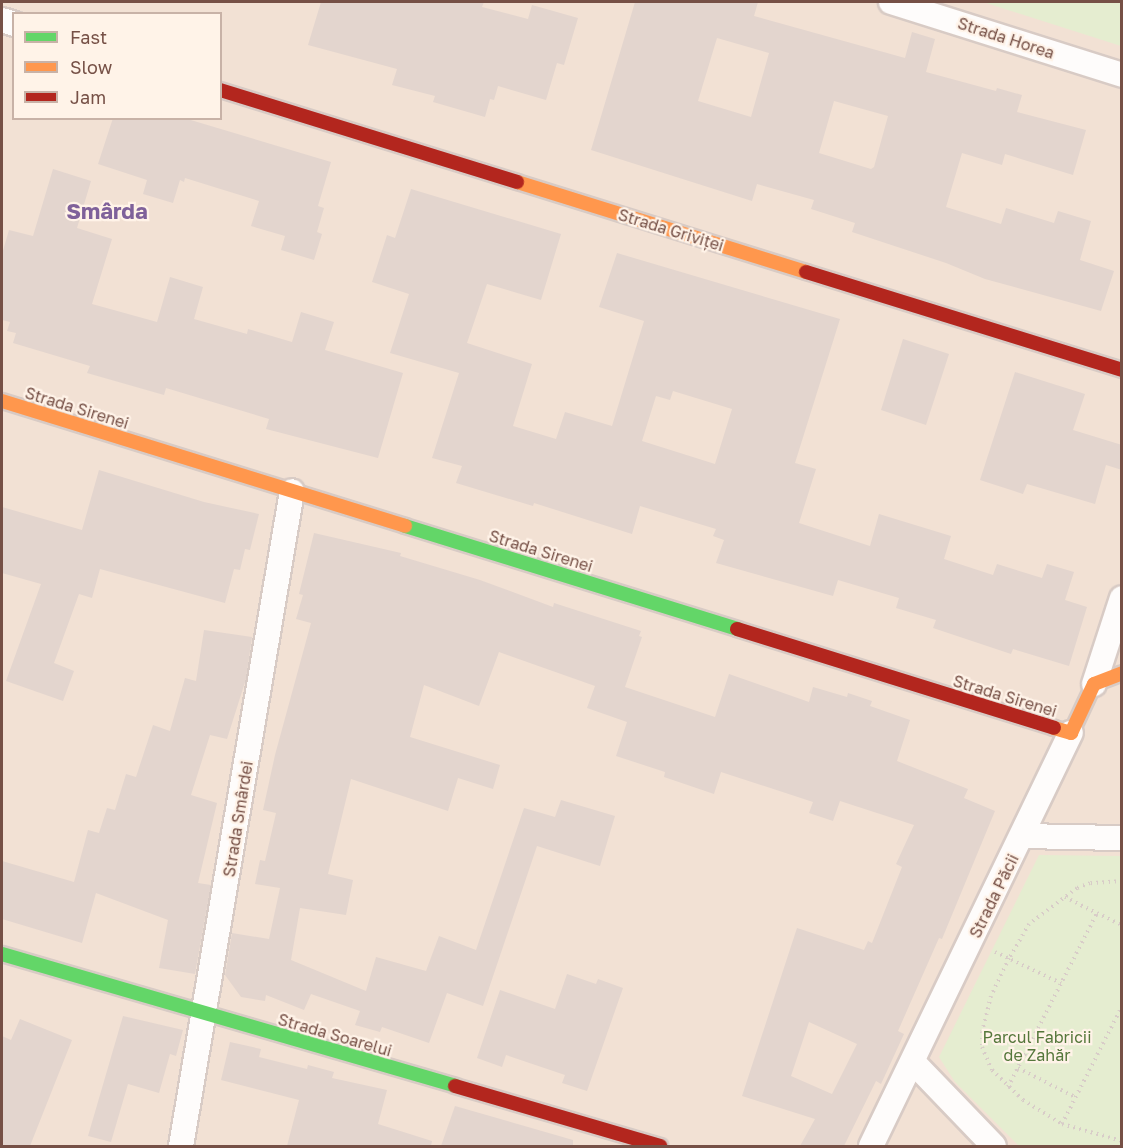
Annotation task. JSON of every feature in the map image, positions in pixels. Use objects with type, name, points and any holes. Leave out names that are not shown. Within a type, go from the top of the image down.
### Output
[{"type":"street","name":"Strada Horea","points":[[891,2],[1122,75]]},
{"type":"street","name":"Strada Griviței","points":[[222,91],[1122,370]]},
{"type":"street","name":"Strada Sirenei","points":[[2,401],[1071,733]]},
{"type":"street","name":"Strada Smârdei","points":[[181,1146],[292,491]]},
{"type":"street","points":[[1094,684],[1122,598]]},
{"type":"street","name":"Strada Păcii","points":[[871,1146],[914,1063],[1094,684],[1122,648]]},
{"type":"street","points":[[1094,684],[1122,673]]},
{"type":"street","points":[[1023,836],[1122,838]]},
{"type":"street","name":"Strada Soarelui","points":[[2,954],[660,1146]]},
{"type":"street","points":[[914,1063],[994,1146]]},
{"type":"path","points":[[1122,881],[1090,883],[1065,896],[1029,924],[1009,958],[991,996],[982,1032],[982,1047],[987,1060],[1008,1087],[1043,1114],[1062,1124],[1122,1141]]},
{"type":"path","points":[[1065,896],[1122,926]]},
{"type":"path","points":[[1008,1087],[1097,913]]},
{"type":"path","points":[[992,950],[1061,983]]},
{"type":"path","points":[[1062,1124],[1122,1006]]},
{"type":"path","points":[[1018,1068],[1075,1097]]},
{"type":"shaded area","points":[[2,2],[1121,2],[1121,1146],[2,1146]]},
{"type":"green space","points":[[983,2],[1121,2],[1121,46]]},
{"type":"green space","name":"Parcul Fabricii de Zahăr","points":[[1039,855],[1121,856],[1121,1146],[1019,1146],[955,1082],[939,1057]]},
{"type":"building","points":[[321,2],[484,2],[482,7],[528,19],[532,5],[578,18],[564,65],[557,63],[546,100],[498,86],[494,100],[490,99],[485,117],[433,102],[435,96],[392,85],[397,69],[308,45]]},
{"type":"building","points":[[635,2],[758,2],[754,16],[905,58],[912,32],[935,39],[926,72],[996,91],[997,88],[1022,95],[1017,112],[1086,130],[1073,175],[1005,154],[1002,165],[962,153],[946,207],[1001,224],[1006,208],[1054,223],[1058,211],[1091,221],[1080,260],[1114,271],[1101,311],[985,279],[946,263],[852,232],[855,223],[811,209],[814,200],[757,184],[752,201],[591,150]],"holes":[[[717,38],[769,53],[751,117],[698,101]],[[834,101],[888,116],[874,167],[871,169],[819,153]]]},
{"type":"building","points":[[112,120],[191,120],[331,162],[318,206],[324,208],[317,232],[322,234],[314,260],[281,250],[285,236],[251,226],[259,201],[185,178],[184,182],[180,180],[173,203],[143,194],[147,180],[98,164]]},
{"type":"building","points":[[53,169],[91,181],[77,228],[112,239],[92,304],[157,322],[170,277],[203,287],[194,319],[247,334],[248,329],[292,342],[301,312],[334,322],[325,350],[403,373],[378,458],[266,429],[269,419],[166,388],[164,395],[87,373],[90,366],[13,343],[16,333],[7,331],[10,322],[2,320],[2,254],[9,230],[33,236]]},
{"type":"building","points":[[411,189],[561,234],[541,300],[487,284],[467,343],[532,364],[513,426],[556,439],[565,412],[612,426],[644,321],[599,307],[617,253],[840,319],[795,463],[816,469],[799,523],[870,546],[879,514],[951,536],[944,559],[993,575],[997,564],[1042,578],[1047,564],[1074,572],[1065,600],[1087,607],[1069,666],[1013,649],[1011,654],[933,628],[936,620],[896,608],[899,598],[838,580],[833,596],[716,563],[724,540],[713,536],[716,529],[640,506],[632,534],[534,503],[533,506],[456,483],[462,466],[432,458],[459,373],[390,353],[409,294],[372,282],[387,235],[395,238]],"holes":[[[673,391],[732,409],[715,464],[642,441],[656,396],[670,400]]]},
{"type":"building","points":[[903,339],[949,354],[926,425],[881,410]]},
{"type":"building","points":[[1015,372],[1085,394],[1073,430],[1122,445],[1122,470],[1106,465],[1095,504],[1027,484],[1023,494],[980,480]]},
{"type":"building","points":[[99,470],[204,502],[259,514],[250,550],[245,549],[240,570],[234,569],[225,603],[100,569],[92,598],[79,594],[54,663],[74,671],[63,701],[6,681],[41,584],[2,573],[2,507],[82,530]]},
{"type":"building","points":[[314,533],[401,553],[400,556],[480,580],[553,607],[554,603],[641,631],[639,636],[642,637],[625,687],[715,717],[729,674],[809,702],[813,687],[847,697],[848,693],[872,701],[870,706],[910,720],[897,761],[968,789],[964,798],[995,811],[942,939],[939,938],[898,1031],[904,1034],[881,1084],[876,1081],[844,1146],[800,1146],[815,1119],[742,1096],[797,928],[864,950],[868,941],[872,943],[902,867],[896,864],[914,825],[840,801],[833,821],[809,813],[813,802],[721,772],[714,794],[664,777],[665,772],[616,756],[627,722],[587,708],[595,686],[499,652],[479,706],[424,685],[410,737],[500,765],[493,789],[458,778],[448,811],[351,779],[328,874],[353,880],[346,915],[300,908],[291,960],[366,991],[376,957],[426,971],[439,936],[476,950],[524,808],[555,817],[561,800],[615,816],[600,866],[537,846],[483,1006],[447,993],[429,1043],[382,1027],[380,1032],[355,1025],[360,1011],[311,994],[304,1010],[266,995],[265,1001],[241,997],[225,975],[232,933],[269,939],[280,888],[255,884],[260,860],[265,861],[276,813],[263,810],[275,755],[311,623],[296,619],[303,595],[299,594]],"holes":[[[809,1022],[857,1044],[832,1094],[791,1076]]]},
{"type":"building","points":[[204,630],[252,637],[246,679],[227,739],[210,735],[191,795],[217,803],[198,883],[211,885],[195,974],[159,968],[168,920],[96,893],[82,943],[2,919],[2,861],[74,882],[88,830],[99,833],[107,808],[115,810],[126,774],[136,777],[153,725],[170,731],[185,678],[196,681]]},
{"type":"building","points":[[567,974],[596,984],[598,979],[623,988],[587,1091],[562,1083],[565,1075],[506,1055],[502,1067],[477,1058],[500,990],[555,1009]]},
{"type":"building","points":[[123,1016],[183,1030],[176,1056],[170,1054],[159,1093],[128,1084],[111,1142],[88,1136]]},
{"type":"building","points":[[20,1019],[72,1040],[30,1146],[2,1146],[2,1036],[11,1040]]},
{"type":"building","points":[[230,1042],[261,1049],[259,1057],[307,1069],[308,1065],[334,1072],[332,1078],[387,1090],[378,1124],[432,1141],[431,1146],[287,1146],[299,1100],[221,1080]]},
{"type":"building","points":[[455,1106],[573,1140],[573,1146],[441,1146]]},
{"type":"traffic: fast","points":[[405,526],[737,629]]},
{"type":"traffic: fast","points":[[2,954],[455,1086]]},
{"type":"traffic: slow","points":[[517,182],[806,272]]},
{"type":"traffic: slow","points":[[2,401],[405,526]]},
{"type":"traffic: slow","points":[[1054,728],[1071,733],[1094,684],[1122,673]]},
{"type":"traffic: jam","points":[[222,91],[517,182]]},
{"type":"traffic: jam","points":[[806,272],[1122,370]]},
{"type":"traffic: jam","points":[[737,629],[1054,728]]},
{"type":"traffic: jam","points":[[455,1086],[660,1146]]},
{"type":"district","name":"Smârda","points":[[107,211]]}]
